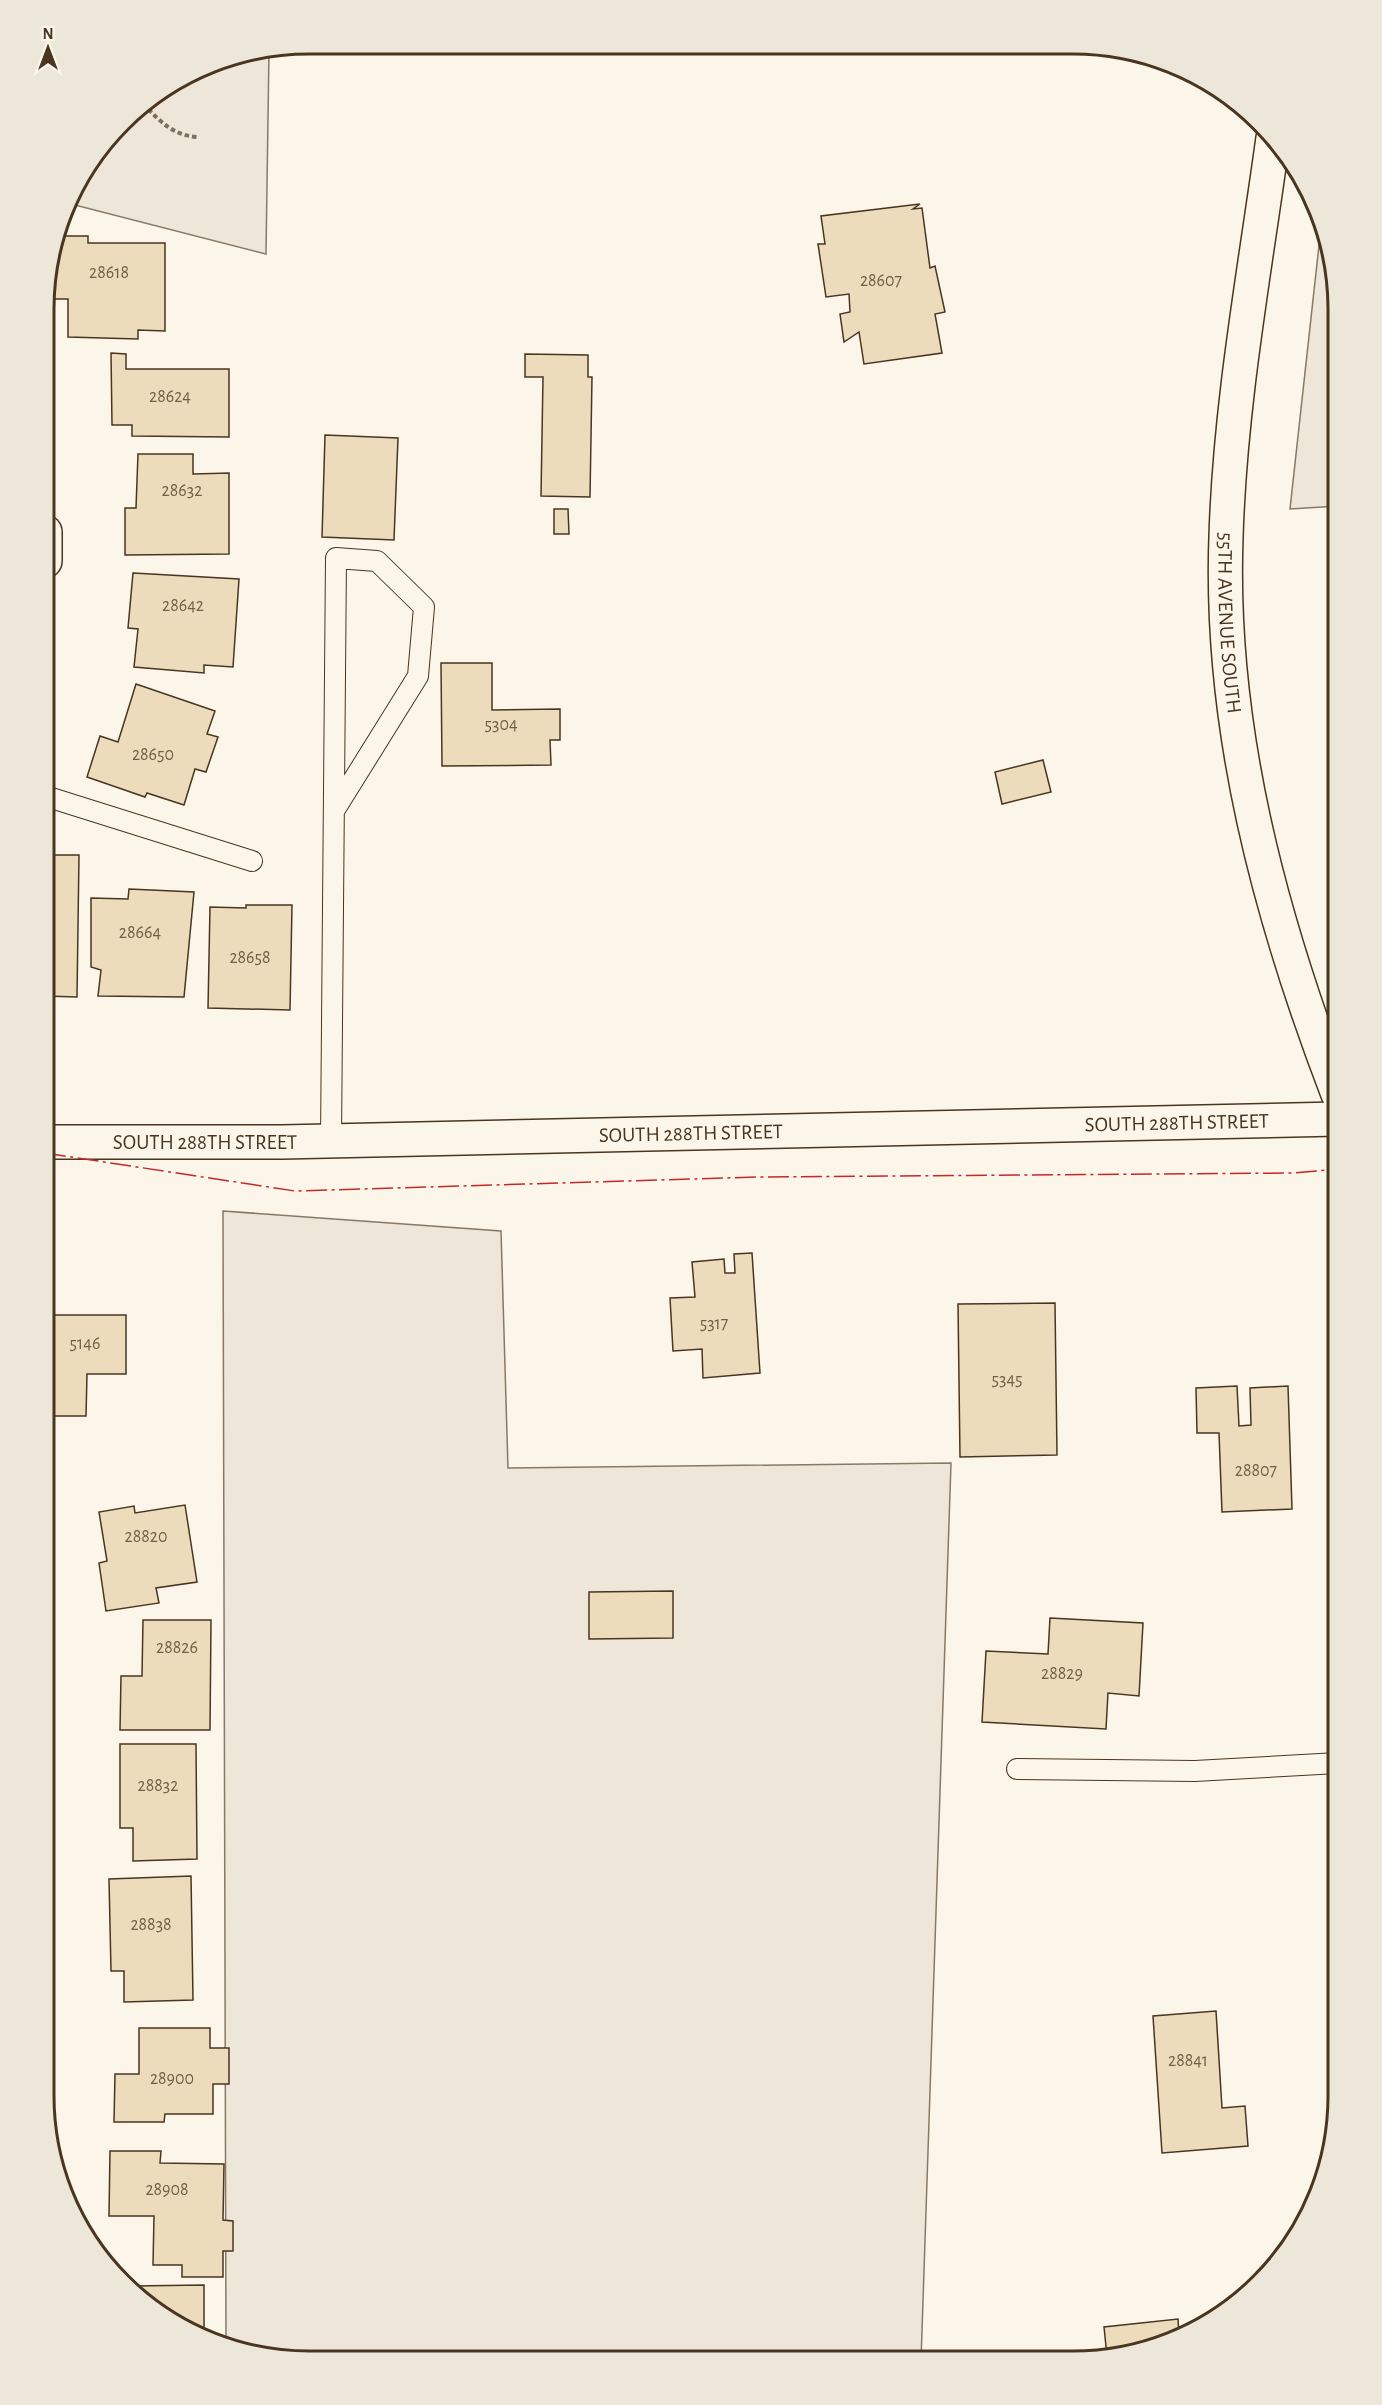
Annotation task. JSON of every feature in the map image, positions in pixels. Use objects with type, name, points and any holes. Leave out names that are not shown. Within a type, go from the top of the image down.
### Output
[{"type":"street","name":"55TH AVENUE SOUTH","points":[[1271,149],[1228,480],[1226,539],[1228,650],[1241,752],[1263,851],[1268,887],[1308,1015],[1328,1068]]},
{"type":"street","name":"SOUTH 288TH STREET","points":[[54,1142],[331,1140],[1328,1119]]},
{"type":"lane","points":[[331,1140],[336,558],[377,561],[424,607],[418,676],[334,811]]},
{"type":"lane","points":[[54,799],[252,861]]},
{"type":"lane","points":[[1017,1769],[1195,1771],[1328,1764]]},
{"type":"path","points":[[149,111],[167,128],[179,135],[197,137]]},
{"type":"shaded area","points":[[269,57],[266,254],[76,205],[97,167],[117,141],[141,117],[167,97],[211,73]]},
{"type":"shaded area","points":[[1319,244],[1326,276],[1328,309],[1328,507],[1290,509]]},
{"type":"shaded area","points":[[223,1211],[501,1231],[508,1468],[951,1463],[921,2351],[309,2351],[276,2349],[226,2337]]},
{"type":"building","points":[[920,204],[913,209],[922,208],[930,268],[935,266],[945,312],[935,314],[942,353],[864,364],[859,332],[844,342],[840,314],[850,312],[849,294],[826,297],[818,244],[825,244],[821,216]]},
{"type":"building","points":[[65,236],[88,236],[88,243],[165,243],[165,331],[138,330],[138,339],[68,337],[68,299],[55,299],[56,276]]},
{"type":"building","points":[[111,353],[126,354],[126,369],[229,369],[229,437],[132,436],[132,425],[112,425]]},
{"type":"building","points":[[525,354],[588,355],[588,377],[592,377],[590,497],[541,496],[543,377],[525,377]]},
{"type":"building","points":[[325,435],[398,438],[394,540],[322,537]]},
{"type":"building","points":[[138,454],[193,454],[193,474],[229,473],[229,554],[125,555],[125,508],[136,508]]},
{"type":"building","points":[[554,509],[568,509],[569,534],[554,534]]},
{"type":"building","points":[[133,573],[239,579],[233,667],[204,665],[204,673],[134,667],[138,629],[128,628]]},
{"type":"building","points":[[441,663],[492,663],[492,710],[560,709],[560,740],[550,740],[551,765],[442,766]]},
{"type":"building","points":[[136,684],[215,711],[207,734],[218,737],[206,772],[195,769],[184,805],[147,793],[145,797],[87,777],[100,736],[118,742]]},
{"type":"building","points":[[1043,760],[1051,792],[1002,804],[995,772]]},
{"type":"building","points":[[54,855],[79,855],[77,997],[54,996]]},
{"type":"building","points":[[129,889],[194,892],[184,997],[98,996],[101,970],[91,967],[91,898],[128,899]]},
{"type":"building","points":[[246,905],[292,905],[290,1010],[208,1008],[210,907],[246,908]]},
{"type":"building","points":[[752,1253],[760,1373],[703,1378],[702,1349],[673,1351],[670,1298],[695,1297],[692,1262],[724,1259],[725,1273],[735,1273],[734,1254]]},
{"type":"building","points":[[1055,1303],[1057,1455],[960,1457],[958,1304]]},
{"type":"building","points":[[54,1315],[126,1315],[126,1374],[87,1374],[86,1416],[54,1416]]},
{"type":"building","points":[[1237,1386],[1239,1426],[1251,1425],[1250,1388],[1288,1386],[1292,1509],[1222,1512],[1219,1433],[1197,1433],[1196,1388]]},
{"type":"building","points":[[185,1505],[197,1582],[156,1588],[159,1603],[106,1611],[99,1563],[107,1561],[99,1512],[134,1506],[135,1513]]},
{"type":"building","points":[[673,1591],[673,1638],[589,1639],[589,1592]]},
{"type":"building","points":[[1050,1618],[1143,1623],[1139,1696],[1108,1693],[1106,1729],[982,1722],[986,1651],[1048,1654]]},
{"type":"building","points":[[143,1620],[211,1620],[210,1730],[120,1730],[121,1676],[142,1676]]},
{"type":"building","points":[[120,1744],[196,1744],[197,1859],[133,1861],[133,1828],[120,1828]]},
{"type":"building","points":[[191,1876],[193,2000],[124,2002],[124,1971],[111,1971],[109,1879]]},
{"type":"building","points":[[1216,2011],[1222,2108],[1245,2106],[1248,2146],[1162,2153],[1153,2016]]},
{"type":"building","points":[[139,2028],[210,2028],[210,2048],[229,2048],[229,2084],[213,2084],[213,2114],[165,2114],[164,2122],[114,2122],[115,2074],[139,2074]]},
{"type":"building","points":[[110,2151],[161,2151],[160,2163],[224,2164],[223,2220],[233,2221],[233,2251],[223,2251],[223,2277],[182,2277],[182,2265],[153,2265],[154,2216],[109,2216]]},
{"type":"building","points":[[204,2285],[204,2329],[167,2308],[139,2286]]},
{"type":"building","points":[[1178,2319],[1179,2328],[1139,2342],[1106,2349],[1104,2327]]},
{"type":"power","points":[[54,1154],[295,1191],[758,1177],[1294,1173],[1328,1170]]}]
